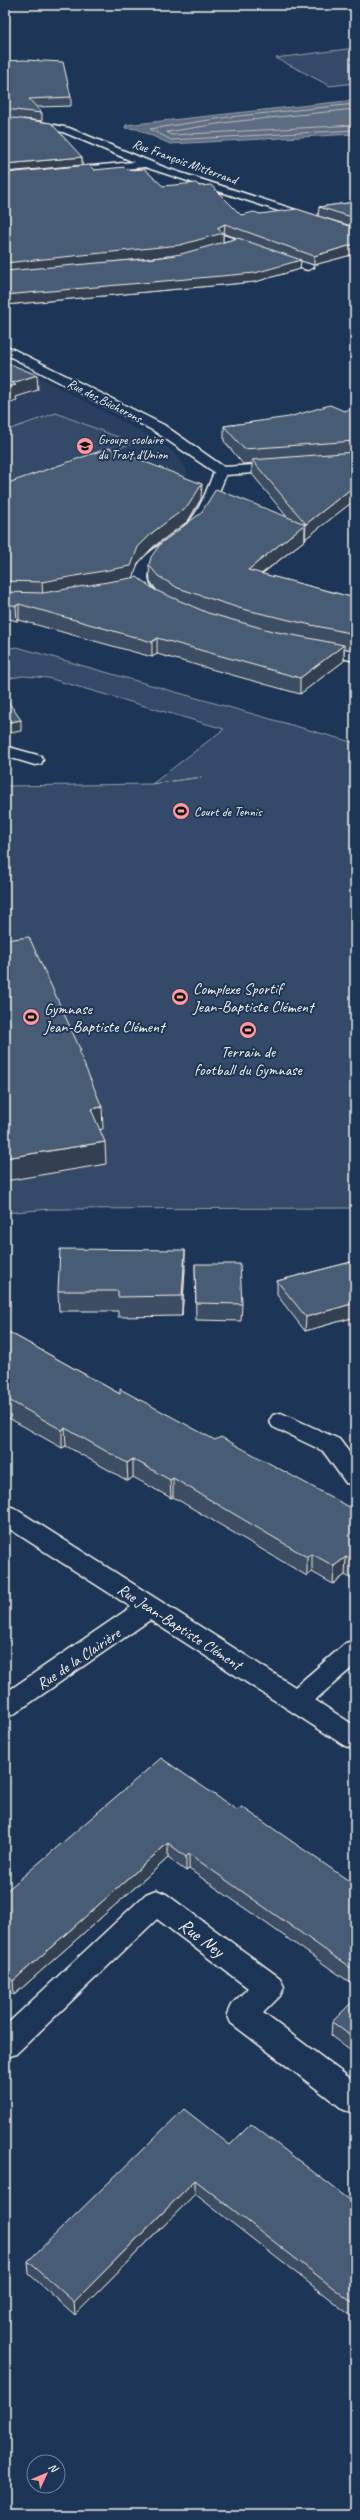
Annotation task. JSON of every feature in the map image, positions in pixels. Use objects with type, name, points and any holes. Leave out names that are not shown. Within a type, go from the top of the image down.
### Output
[{"type":"street","name":"Rue François Mitterrand","points":[[5,122],[35,124],[66,130],[144,164],[355,233]]},
{"type":"street","points":[[5,176],[144,164]]},
{"type":"street","points":[[217,236],[308,267]]},
{"type":"street","points":[[218,249],[238,243]]},
{"type":"street","name":"Rue des Bûcherons","points":[[5,349],[159,428],[221,471]]},
{"type":"street","points":[[173,609],[153,599],[141,586],[140,578],[144,566],[194,525],[210,502],[221,471],[298,466]]},
{"type":"street","points":[[126,589],[141,586]]},
{"type":"street","points":[[298,645],[355,656]]},
{"type":"street","points":[[5,751],[35,760]]},
{"type":"street","points":[[281,1421],[331,1445],[355,1478]]},
{"type":"street","name":"Rue Jean-Baptiste Clément","points":[[5,1514],[355,1739]]},
{"type":"street","name":"Rue de la Clairière","points":[[5,1708],[150,1607]]},
{"type":"street","points":[[296,1701],[355,1650]]},
{"type":"street","name":"Rue Ney","points":[[5,2045],[156,1902],[269,1987],[242,2014],[355,2100]]},
{"type":"shaded area","points":[[355,48],[355,83],[330,86],[276,58]]},
{"type":"shaded area","name":"Groupe scolaire du Trait d'Union","points":[[9,361],[157,440],[173,452],[186,468],[188,485],[5,537],[5,362]]},
{"type":"shaded area","points":[[56,413],[133,443],[5,488],[5,431]]},
{"type":"shaded area","name":"Complexe Sportif Jean-Baptiste Clément","points":[[17,647],[355,743],[355,1208],[50,1209],[5,1213],[5,786],[152,784],[224,729],[48,678],[23,676],[5,679],[5,649]]},
{"type":"water","points":[[355,100],[355,134],[170,144],[137,129],[125,128],[126,125]]},
{"type":"building","points":[[24,60],[63,62],[71,97],[29,99],[42,113],[5,109],[5,61]]},
{"type":"building","points":[[5,117],[51,123],[82,157],[5,164]]},
{"type":"building","points":[[89,165],[94,170],[125,167],[128,170],[144,169],[163,186],[196,183],[199,186],[211,185],[241,215],[254,212],[260,214],[297,209],[355,228],[355,244],[314,256],[225,224],[217,228],[223,233],[180,245],[5,263],[5,173]]},
{"type":"building","points":[[355,202],[355,218],[319,207]]},
{"type":"building","points":[[238,238],[301,260],[255,273],[5,295],[5,271],[155,258],[181,254]]},
{"type":"building","points":[[5,362],[37,375],[12,383],[16,385],[5,388]]},
{"type":"building","points":[[330,405],[344,411],[355,408],[355,441],[244,449],[224,426],[289,417]]},
{"type":"building","points":[[109,448],[202,484],[188,506],[153,532],[138,547],[131,566],[42,582],[5,581],[5,484]]},
{"type":"building","points":[[355,452],[355,489],[352,488],[306,524],[252,460]]},
{"type":"building","points":[[216,489],[305,524],[248,570],[355,598],[355,634],[242,609],[178,588],[158,576],[149,565],[151,557],[161,543],[201,513]]},
{"type":"building","points":[[137,577],[155,590],[208,613],[272,631],[344,645],[300,678],[157,638],[152,642],[19,604],[16,606],[5,603],[5,592],[43,593]]},
{"type":"building","points":[[5,697],[21,720],[5,723]]},
{"type":"building","name":"Gymnase Jean-Baptiste Clément","points":[[29,937],[81,1051],[79,1052],[102,1107],[91,1109],[105,1142],[5,1158],[5,940]]},
{"type":"building","points":[[60,1249],[185,1250],[182,1296],[118,1297],[118,1291],[58,1291]]},
{"type":"building","points":[[355,1261],[355,1303],[306,1317],[277,1281]]},
{"type":"building","points":[[195,1264],[240,1264],[242,1304],[196,1303]]},
{"type":"building","points":[[5,1330],[120,1394],[120,1389],[215,1440],[221,1437],[355,1510],[355,1562],[346,1557],[334,1566],[312,1554],[307,1557],[173,1478],[170,1480],[133,1459],[127,1463],[65,1428],[62,1430],[5,1398]]},
{"type":"building","points":[[161,1758],[237,1810],[242,1807],[355,1885],[355,1971],[189,1854],[186,1857],[168,1843],[13,1981],[5,1974],[5,1892]]},
{"type":"building","points":[[355,1999],[355,2039],[332,2022]]},
{"type":"building","points":[[184,2109],[230,2145],[251,2124],[355,2204],[355,2305],[195,2180],[74,2302],[28,2261]]},
{"type":"place","name":"Groupe scolaire du Trait d'Union","points":[[85,446]]},
{"type":"place","name":"Court de Tennis","points":[[181,811]]},
{"type":"place","name":"Complexe Sportif Jean-Baptiste Clément","points":[[180,997]]},
{"type":"place","name":"Gymnase Jean-Baptiste Clément","points":[[31,1017]]},
{"type":"place","name":"Terrain de football du Gymnase","points":[[248,1030]]}]
